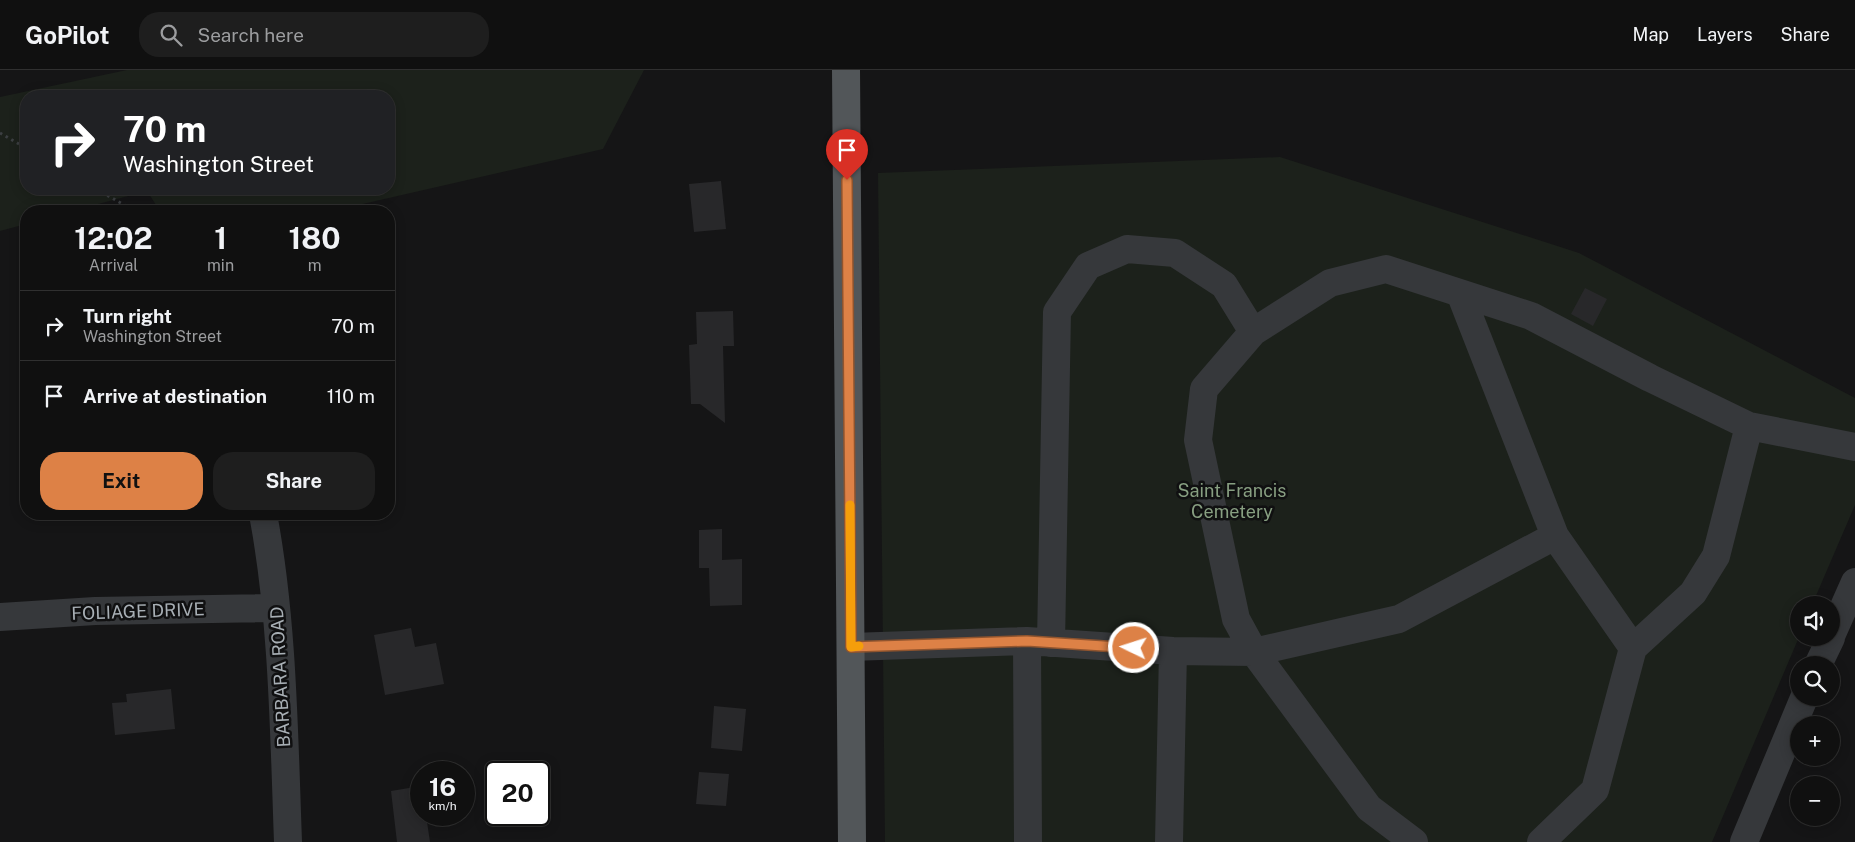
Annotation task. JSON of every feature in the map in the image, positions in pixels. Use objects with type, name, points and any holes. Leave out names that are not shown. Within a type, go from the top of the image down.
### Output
[{"type":"main road","points":[[846,70],[852,842]]},
{"type":"street","points":[[1028,842],[1057,312],[1088,266],[1127,248],[1176,253],[1224,285],[1253,332]]},
{"type":"street","points":[[1414,842],[1369,808],[1254,652],[1236,619],[1198,440],[1204,388],[1253,332],[1330,283],[1386,269],[1531,316],[1650,378],[1749,426],[1855,447]]},
{"type":"street","points":[[1460,293],[1555,536],[1633,648]]},
{"type":"street","points":[[1541,842],[1595,790],[1633,648],[1693,593],[1716,556],[1749,426]]},
{"type":"street","name":"BARBARA ROAD","points":[[264,520],[271,555],[276,608],[288,842]]},
{"type":"street","points":[[851,647],[1039,642],[1173,651],[1254,652],[1399,619],[1555,536]]},
{"type":"street","points":[[1840,616],[1855,582]]},
{"type":"street","name":"FOLIAGE DRIVE","points":[[0,617],[95,612],[276,608]]},
{"type":"street","points":[[1169,842],[1173,651]]},
{"type":"street","points":[[1744,842],[1801,706]]},
{"type":"path","points":[[0,133],[20,145]]},
{"type":"path","points":[[107,195],[124,205]]},
{"type":"green space","points":[[127,70],[644,70],[603,149],[358,205],[156,205],[150,195],[395,195],[395,90],[33,90]]},
{"type":"green space","points":[[20,93],[20,195],[132,195],[94,205],[20,205],[20,226],[0,231],[0,97]]},
{"type":"green space","name":"Saint Francis Cemetery","points":[[1280,157],[1579,253],[1855,398],[1855,505],[1816,596],[1790,596],[1790,646],[1795,646],[1712,842],[885,842],[878,173]]},
{"type":"building","points":[[721,181],[726,229],[694,232],[689,184]]},
{"type":"building","points":[[1585,288],[1607,299],[1593,326],[1571,314]]},
{"type":"building","points":[[733,311],[734,346],[723,346],[725,423],[700,404],[691,404],[689,345],[697,344],[696,312]]},
{"type":"building","points":[[722,529],[722,560],[742,559],[742,605],[710,606],[709,568],[699,568],[699,530]]},
{"type":"building","points":[[411,628],[415,647],[436,643],[444,684],[385,695],[374,635]]},
{"type":"building","points":[[171,689],[175,729],[115,735],[112,703],[127,702],[126,694]]},
{"type":"building","points":[[714,706],[746,709],[742,751],[711,748]]},
{"type":"building","points":[[699,772],[729,774],[726,806],[696,804]]},
{"type":"building","points":[[410,788],[410,826],[428,826],[430,842],[397,842],[391,791]]},
{"type":"slow traffic","points":[[850,505],[851,647],[859,646]]},
{"type":"route","points":[[847,180],[851,647],[1027,641],[1134,648]]}]
